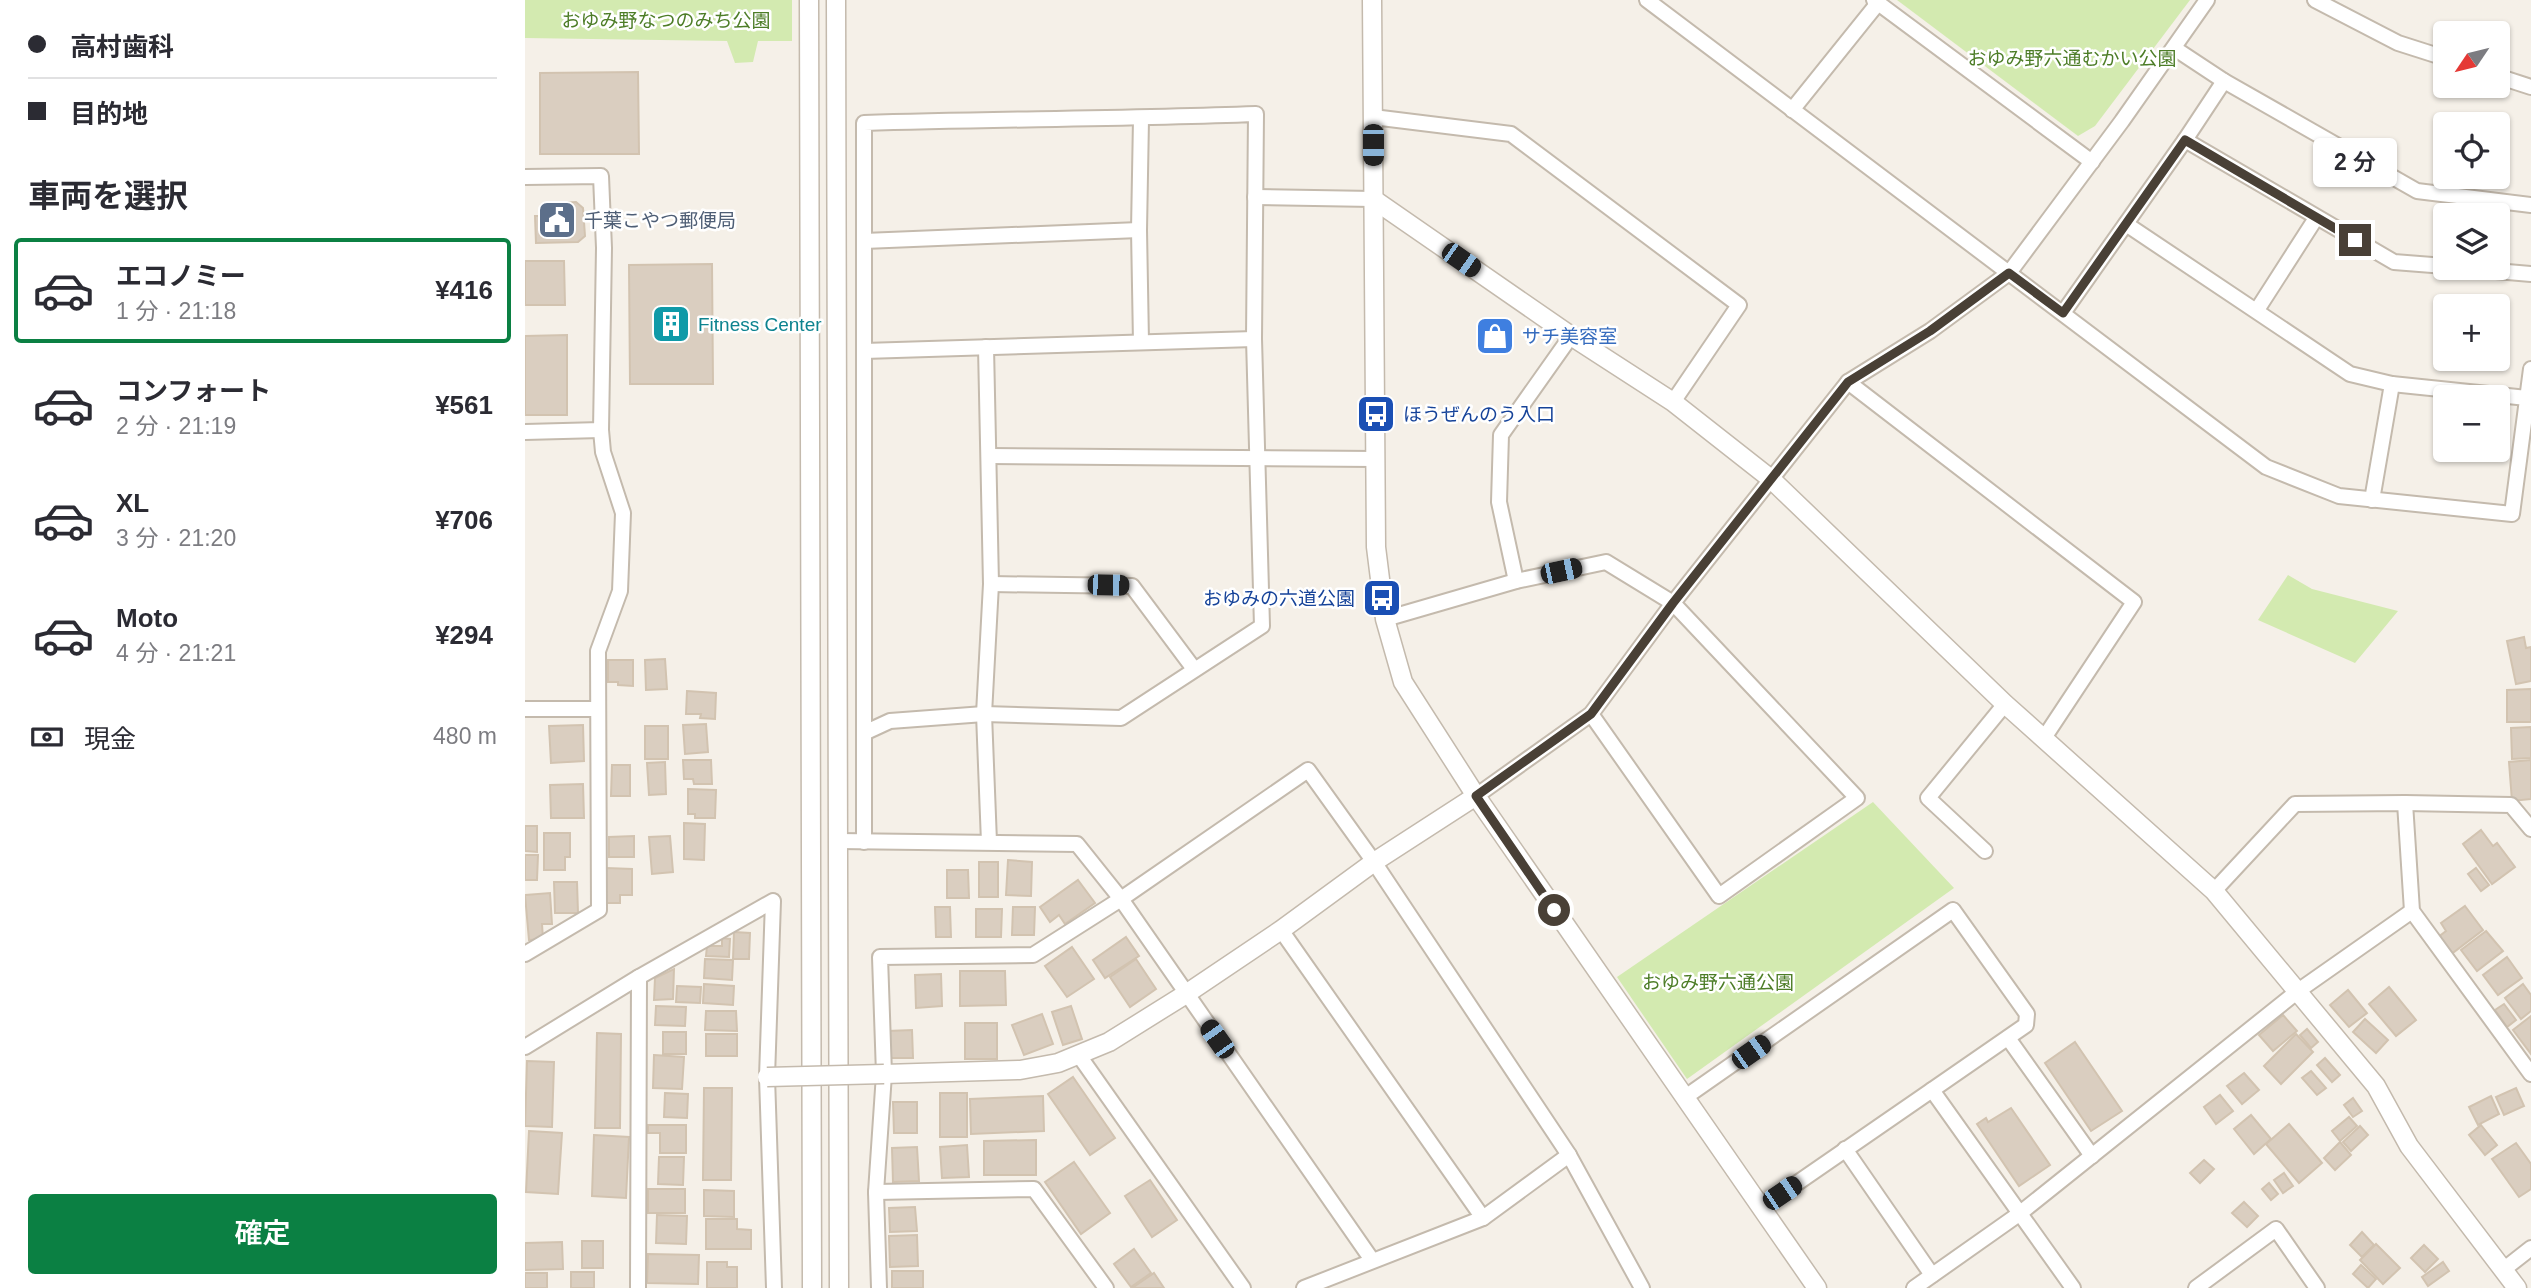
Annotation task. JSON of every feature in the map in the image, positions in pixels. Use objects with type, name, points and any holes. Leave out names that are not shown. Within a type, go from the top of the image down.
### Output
[{"type":"street","points":[[809,0],[812,1288]]},
{"type":"street","points":[[836,0],[839,1288]]},
{"type":"street","points":[[1372,0],[1376,547],[1385,619],[1403,682],[1476,796],[1817,1288]]},
{"type":"street","points":[[1647,0],[2266,467],[2339,496],[2512,514],[2531,369]]},
{"type":"street","points":[[767,1077],[1020,1070],[1058,1063],[1109,1042],[1281,930],[1374,862],[1476,796],[1591,714],[1673,603],[1848,382],[1930,331],[2009,273],[2207,0]]},
{"type":"street","points":[[2315,0],[2398,43],[2433,54]]},
{"type":"street","points":[[1792,110],[1876,1],[2092,162]]},
{"type":"street","points":[[2174,48],[2224,82],[2417,191],[2531,205]]},
{"type":"street","points":[[2510,80],[2531,87]]},
{"type":"street","points":[[2063,313],[2224,82]]},
{"type":"street","points":[[864,733],[890,720],[984,714],[1121,718],[1262,626],[1254,339],[1256,114],[1141,119],[990,119],[864,123],[864,733],[864,842]]},
{"type":"street","points":[[1373,117],[1511,134],[1739,305],[1673,402]]},
{"type":"street","points":[[1141,119],[1141,342]]},
{"type":"street","points":[[2185,140],[2394,261],[2433,265]]},
{"type":"street","points":[[525,177],[601,176],[604,248],[601,430],[603,452],[623,513],[620,590],[598,651],[599,910],[525,954]]},
{"type":"street","points":[[1255,197],[1373,199],[1571,336],[1673,402],[1771,479],[2005,704],[2214,891],[2376,1086],[2409,1146],[2517,1288]]},
{"type":"street","points":[[2257,310],[2316,218]]},
{"type":"street","points":[[2126,224],[2350,374],[2392,384],[2528,398]]},
{"type":"street","points":[[864,240],[1139,230]]},
{"type":"street","points":[[2510,272],[2531,274]]},
{"type":"street","points":[[1515,581],[1499,502],[1501,435],[1571,336]]},
{"type":"street","points":[[864,351],[1254,339]]},
{"type":"street","points":[[986,347],[991,584],[984,714],[989,842]]},
{"type":"street","points":[[1848,382],[2134,602],[2044,738]]},
{"type":"street","points":[[2372,500],[2392,384]]},
{"type":"street","points":[[525,432],[601,430]]},
{"type":"street","points":[[990,456],[1376,459]]},
{"type":"street","points":[[1385,619],[1515,581],[1606,562],[1673,603],[1857,798],[1719,897],[1591,714]]},
{"type":"street","points":[[991,584],[1132,586],[1194,669]]},
{"type":"street","points":[[1985,851],[1928,799],[2005,704]]},
{"type":"street","points":[[525,709],[598,709]]},
{"type":"street","points":[[879,1288],[876,1192],[884,1074],[880,957],[1033,956],[1121,900],[1308,770],[1374,862],[1569,1155],[1642,1288]]},
{"type":"street","points":[[2405,803],[2412,911],[2531,1074]]},
{"type":"street","points":[[2214,891],[2295,804],[2511,805],[2531,830]]},
{"type":"street","points":[[838,841],[1077,844],[1121,900],[1372,1261]]},
{"type":"street","points":[[525,1047],[639,976],[773,901],[767,1077],[774,1288]]},
{"type":"street","points":[[1684,1098],[1953,910],[2027,1014],[2027,1025],[1761,1208]]},
{"type":"street","points":[[1914,1288],[2019,1214],[2298,991],[2412,911]]},
{"type":"street","points":[[1281,930],[1483,1218]]},
{"type":"street","points":[[638,1288],[639,976]]},
{"type":"street","points":[[2008,1038],[2092,1156]]},
{"type":"street","points":[[1077,1054],[1244,1288]]},
{"type":"street","points":[[1932,1090],[2073,1288]]},
{"type":"street","points":[[1845,1149],[1932,1275]]},
{"type":"street","points":[[1304,1288],[1483,1218],[1569,1155]]},
{"type":"street","points":[[876,1192],[1034,1189],[1106,1288]]},
{"type":"street","points":[[2196,1288],[2276,1229],[2317,1288]]},
{"type":"street","points":[[2503,1270],[2531,1248]]},
{"type":"green space","name":"おゆみ野なつのみち公園","points":[[525,0],[792,0],[792,41],[758,41],[753,62],[735,63],[727,41],[525,38]]},
{"type":"green space","name":"おゆみ野六通むかい公園","points":[[1897,0],[2190,0],[2095,126],[2078,136]]},
{"type":"green space","points":[[2288,575],[2312,589],[2398,611],[2355,663],[2258,620]]},
{"type":"green space","name":"おゆみ野六通公園","points":[[1873,802],[1954,888],[1687,1079],[1617,977]]},
{"type":"building","points":[[638,72],[639,154],[540,154],[540,73]]},
{"type":"building","points":[[576,202],[583,208],[585,236],[578,242],[536,243],[535,216],[560,216],[559,203]]},
{"type":"building","points":[[525,261],[564,261],[565,305],[525,305]]},
{"type":"building","name":"Fitness Center","points":[[712,264],[713,384],[630,384],[629,265]]},
{"type":"building","points":[[567,335],[567,415],[525,415],[525,336]]},
{"type":"building","points":[[2524,637],[2526,648],[2531,647],[2531,681],[2516,684],[2507,641]]},
{"type":"building","points":[[665,659],[667,689],[646,690],[645,660]]},
{"type":"building","points":[[608,660],[633,660],[633,686],[608,682]]},
{"type":"building","points":[[2531,689],[2531,722],[2507,722],[2507,690]]},
{"type":"building","points":[[687,691],[716,693],[715,719],[700,718],[701,714],[686,714]]},
{"type":"building","points":[[706,724],[708,752],[685,754],[683,725]]},
{"type":"building","points":[[583,725],[584,761],[551,763],[549,726]]},
{"type":"building","points":[[645,726],[668,726],[668,759],[645,759]]},
{"type":"building","points":[[2531,727],[2531,758],[2512,759],[2511,728]]},
{"type":"building","points":[[683,760],[711,760],[712,784],[694,784],[693,779],[684,779]]},
{"type":"building","points":[[2531,760],[2531,799],[2512,801],[2509,762]]},
{"type":"building","points":[[665,762],[666,794],[649,795],[647,763]]},
{"type":"building","points":[[612,765],[630,765],[630,796],[611,796]]},
{"type":"building","points":[[583,784],[584,818],[551,818],[550,785]]},
{"type":"building","points":[[688,789],[716,790],[715,818],[695,818],[695,814],[688,814]]},
{"type":"building","points":[[684,823],[705,824],[704,860],[684,859]]},
{"type":"building","points":[[525,826],[537,826],[537,852],[525,851]]},
{"type":"building","points":[[2481,830],[2493,846],[2497,843],[2515,867],[2492,884],[2463,844]]},
{"type":"building","points":[[544,833],[570,833],[570,857],[565,857],[565,870],[544,870]]},
{"type":"building","points":[[634,836],[634,857],[609,857],[609,837]]},
{"type":"building","points":[[670,836],[673,872],[652,874],[649,837]]},
{"type":"building","points":[[525,855],[538,855],[537,880],[525,880]]},
{"type":"building","points":[[1008,860],[1032,862],[1031,896],[1006,895]]},
{"type":"building","points":[[979,862],[998,862],[998,897],[979,897]]},
{"type":"building","points":[[606,868],[632,869],[632,895],[620,895],[620,903],[606,903]]},
{"type":"building","points":[[2476,868],[2489,885],[2481,891],[2468,874]]},
{"type":"building","points":[[947,870],[968,870],[969,898],[947,898]]},
{"type":"building","points":[[1078,880],[1095,903],[1065,924],[1059,915],[1050,922],[1040,907]]},
{"type":"building","points":[[554,882],[577,882],[578,913],[555,913]]},
{"type":"building","points":[[550,893],[552,924],[542,924],[543,939],[529,940],[525,895]]},
{"type":"building","points":[[2465,906],[2483,930],[2450,955],[2437,938],[2446,931],[2441,923]]},
{"type":"building","points":[[935,907],[950,907],[951,937],[936,937]]},
{"type":"building","points":[[1013,907],[1035,907],[1034,935],[1012,935]]},
{"type":"building","points":[[976,909],[1002,909],[1001,937],[976,937]]},
{"type":"building","points":[[2486,931],[2503,951],[2477,971],[2461,950]]},
{"type":"building","points":[[734,932],[750,933],[749,959],[733,959]]},
{"type":"building","points":[[1126,937],[1139,956],[1105,978],[1093,960]]},
{"type":"building","points":[[722,938],[730,939],[729,957],[706,956],[707,946],[722,946]]},
{"type":"building","points":[[1072,947],[1094,979],[1067,997],[1045,966]]},
{"type":"building","points":[[2507,957],[2522,978],[2498,995],[2483,975]]},
{"type":"building","points":[[705,959],[733,960],[732,980],[704,978]]},
{"type":"building","points":[[1136,959],[1156,989],[1130,1007],[1110,977]]},
{"type":"building","points":[[674,969],[673,999],[654,1000],[655,978]]},
{"type":"building","points":[[960,971],[1005,971],[1006,1005],[960,1006]]},
{"type":"building","points":[[941,974],[942,1006],[916,1008],[915,975]]},
{"type":"building","points":[[704,984],[734,986],[733,1005],[703,1003]]},
{"type":"building","points":[[2523,984],[2531,995],[2531,1011],[2521,1019],[2505,998]]},
{"type":"building","points":[[677,986],[701,987],[700,1003],[676,1002]]},
{"type":"building","points":[[2389,987],[2416,1020],[2396,1036],[2369,1004]]},
{"type":"building","points":[[2348,990],[2367,1013],[2349,1027],[2330,1005]]},
{"type":"building","points":[[2504,1004],[2516,1020],[2507,1027],[2495,1010]]},
{"type":"building","points":[[656,1006],[686,1007],[685,1026],[655,1025]]},
{"type":"building","points":[[1071,1006],[1082,1039],[1063,1045],[1052,1012]]},
{"type":"building","points":[[706,1011],[736,1011],[737,1031],[705,1030]]},
{"type":"building","points":[[1042,1014],[1053,1044],[1024,1055],[1012,1025]]},
{"type":"building","points":[[2283,1015],[2297,1031],[2273,1051],[2259,1035]]},
{"type":"building","points":[[2531,1016],[2531,1054],[2513,1030]]},
{"type":"building","points":[[2365,1019],[2388,1040],[2376,1053],[2353,1032]]},
{"type":"building","points":[[965,1023],[997,1023],[997,1059],[965,1059]]},
{"type":"building","points":[[2307,1029],[2318,1042],[2311,1048],[2300,1035]]},
{"type":"building","points":[[912,1030],[913,1058],[888,1058],[888,1031]]},
{"type":"building","points":[[663,1032],[686,1032],[686,1054],[663,1054]]},
{"type":"building","points":[[597,1033],[621,1034],[620,1128],[595,1128]]},
{"type":"building","points":[[706,1034],[737,1034],[737,1056],[706,1056]]},
{"type":"building","points":[[2296,1034],[2313,1052],[2281,1084],[2264,1066]]},
{"type":"building","points":[[2075,1042],[2122,1111],[2091,1131],[2045,1063]]},
{"type":"building","points":[[654,1055],[684,1057],[682,1089],[653,1088]]},
{"type":"building","points":[[2325,1058],[2340,1075],[2332,1082],[2317,1065]]},
{"type":"building","points":[[527,1061],[554,1062],[552,1127],[525,1126]]},
{"type":"building","points":[[2311,1071],[2326,1088],[2317,1095],[2302,1078]]},
{"type":"building","points":[[2244,1073],[2259,1090],[2242,1104],[2227,1086]]},
{"type":"building","points":[[1073,1077],[1115,1138],[1090,1155],[1048,1094]]},
{"type":"building","points":[[704,1088],[732,1088],[731,1180],[703,1180]]},
{"type":"building","points":[[2516,1088],[2524,1106],[2504,1115],[2496,1097]]},
{"type":"building","points":[[665,1093],[688,1094],[687,1118],[664,1117]]},
{"type":"building","points":[[940,1093],[967,1093],[967,1137],[940,1137]]},
{"type":"building","points":[[2220,1095],[2233,1111],[2216,1124],[2204,1107]]},
{"type":"building","points":[[1043,1096],[1044,1131],[971,1134],[970,1099]]},
{"type":"building","points":[[2491,1096],[2499,1114],[2478,1125],[2469,1107]]},
{"type":"building","points":[[2353,1098],[2362,1111],[2353,1117],[2344,1105]]},
{"type":"building","points":[[893,1102],[917,1102],[917,1133],[894,1133]]},
{"type":"building","points":[[2011,1108],[2050,1165],[2019,1186],[1977,1124],[1986,1118],[1988,1122]]},
{"type":"building","points":[[2251,1115],[2271,1139],[2254,1154],[2234,1129]]},
{"type":"building","points":[[2349,1117],[2357,1126],[2340,1141],[2332,1131]]},
{"type":"building","points":[[2289,1124],[2322,1163],[2299,1183],[2266,1144]]},
{"type":"building","points":[[648,1125],[686,1125],[686,1153],[660,1153],[660,1133],[648,1133]]},
{"type":"building","points":[[2481,1125],[2497,1145],[2485,1155],[2469,1135]]},
{"type":"building","points":[[2360,1126],[2368,1135],[2351,1151],[2343,1142]]},
{"type":"building","points":[[529,1131],[562,1133],[558,1194],[526,1192]]},
{"type":"building","points":[[594,1135],[629,1137],[626,1198],[592,1196]]},
{"type":"building","points":[[1036,1140],[1036,1175],[984,1175],[984,1141]]},
{"type":"building","points":[[2340,1142],[2351,1155],[2335,1170],[2324,1158]]},
{"type":"building","points":[[2516,1143],[2531,1164],[2531,1189],[2519,1197],[2492,1159]]},
{"type":"building","points":[[967,1145],[969,1177],[942,1178],[940,1147]]},
{"type":"building","points":[[917,1147],[919,1181],[893,1182],[892,1148]]},
{"type":"building","points":[[659,1157],[684,1157],[683,1185],[658,1184]]},
{"type":"building","points":[[2204,1160],[2214,1169],[2200,1183],[2190,1173]]},
{"type":"building","points":[[1074,1162],[1110,1213],[1081,1234],[1045,1182]]},
{"type":"building","points":[[2284,1173],[2293,1186],[2283,1193],[2274,1180]]},
{"type":"building","points":[[1150,1180],[1177,1220],[1152,1237],[1125,1196]]},
{"type":"building","points":[[2269,1183],[2278,1194],[2271,1200],[2262,1189]]},
{"type":"building","points":[[648,1189],[685,1189],[685,1213],[648,1213]]},
{"type":"building","points":[[704,1190],[734,1191],[734,1217],[704,1216]]},
{"type":"building","points":[[2244,1202],[2258,1216],[2247,1227],[2232,1213]]},
{"type":"building","points":[[915,1207],[917,1231],[890,1232],[889,1208]]},
{"type":"building","points":[[657,1215],[687,1216],[686,1244],[656,1243]]},
{"type":"building","points":[[706,1219],[737,1219],[737,1229],[751,1230],[751,1249],[706,1249]]},
{"type":"building","points":[[2362,1232],[2374,1245],[2362,1257],[2350,1245]]},
{"type":"building","points":[[917,1235],[918,1266],[890,1267],[889,1236]]},
{"type":"building","points":[[582,1241],[603,1241],[603,1268],[582,1268]]},
{"type":"building","points":[[562,1242],[563,1269],[525,1270],[525,1243]]},
{"type":"building","points":[[2376,1244],[2400,1268],[2383,1284],[2360,1260]]},
{"type":"building","points":[[2424,1245],[2438,1259],[2425,1272],[2411,1258]]},
{"type":"building","points":[[1134,1249],[1151,1273],[1131,1287],[1114,1264]]},
{"type":"building","points":[[648,1254],[699,1255],[698,1284],[647,1283]]},
{"type":"building","points":[[707,1262],[727,1262],[727,1267],[737,1267],[737,1288],[707,1288]]},
{"type":"building","points":[[2443,1262],[2449,1271],[2428,1286],[2422,1277]]},
{"type":"building","points":[[2361,1265],[2376,1279],[2368,1288],[2353,1274]]},
{"type":"building","points":[[892,1271],[923,1271],[923,1288],[892,1288]]},
{"type":"building","points":[[571,1272],[594,1272],[594,1288],[571,1288]]},
{"type":"building","points":[[525,1273],[547,1273],[547,1288],[525,1288]]},
{"type":"building","points":[[1154,1273],[1164,1288],[1132,1288]]},
{"type":"place","name":"千葉こやつ郵便局","points":[[557,220]]},
{"type":"place","name":"Fitness Center","points":[[671,324]]},
{"type":"place","name":"サチ美容室","points":[[1495,336]]},
{"type":"place","name":"ほうぜんのう入口","points":[[1376,414]]},
{"type":"place","name":"おゆみの六道公園","points":[[1382,598]]},
{"type":"route","points":[[1554,910],[1476,796],[1591,714],[1673,603],[1848,382],[1930,331],[2009,273],[2063,313],[2185,140],[2355,240]]}]
